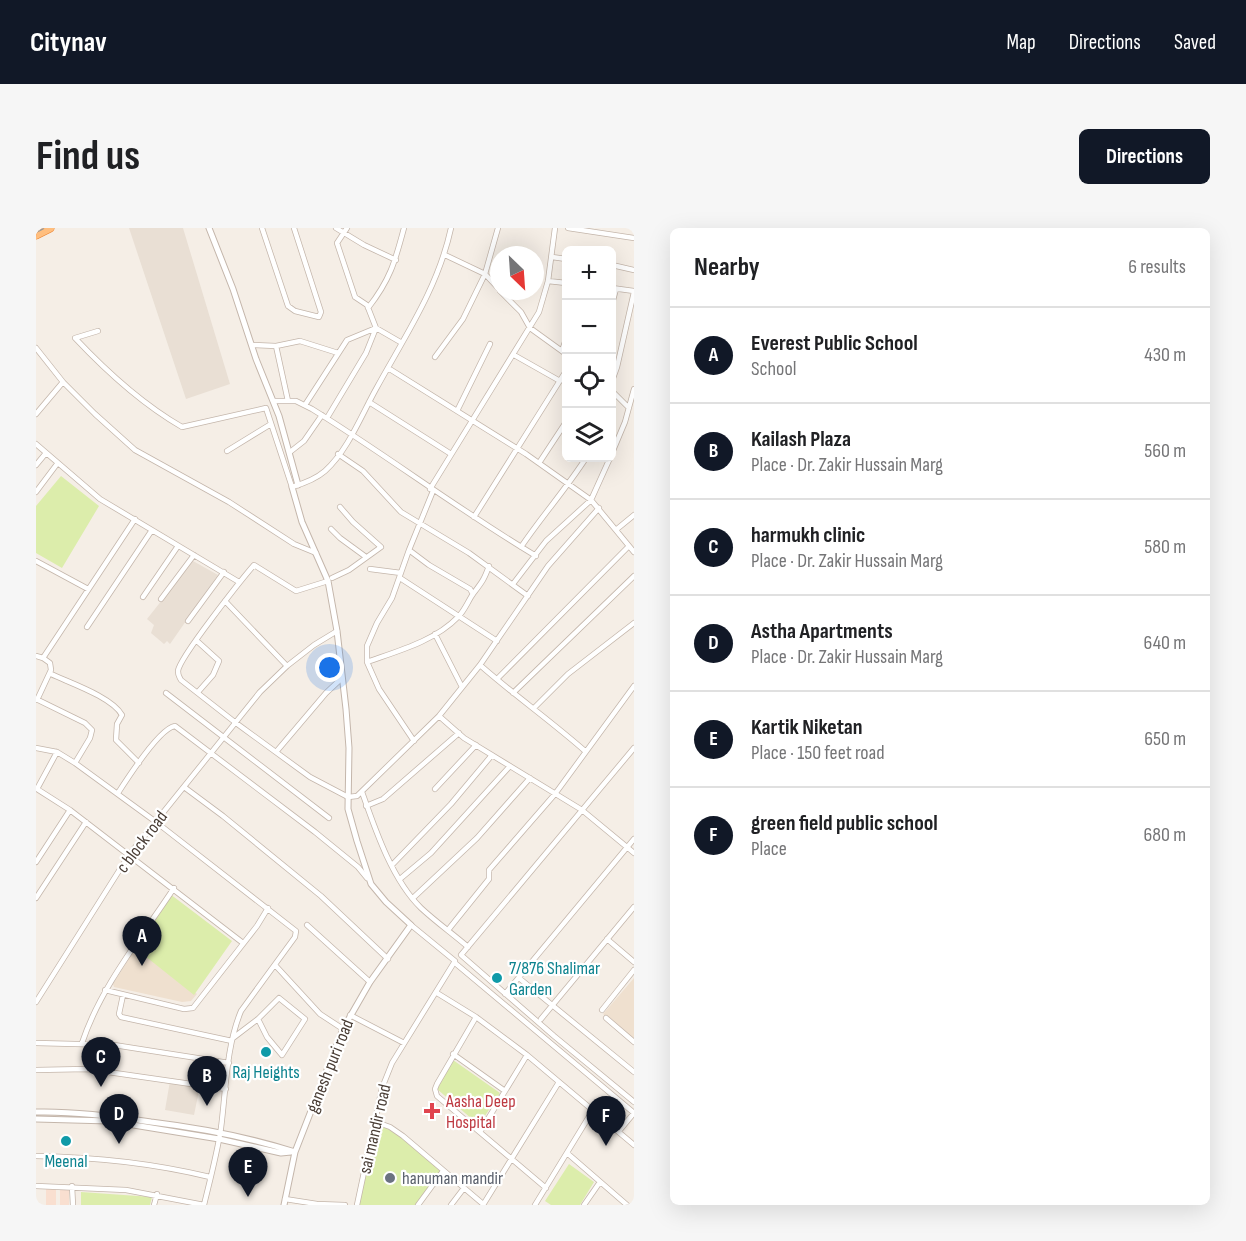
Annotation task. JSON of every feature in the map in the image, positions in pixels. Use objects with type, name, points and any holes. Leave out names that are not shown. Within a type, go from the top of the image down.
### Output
[{"type":"highway","points":[[36,235],[50,228]]},
{"type":"street","points":[[209,228],[290,452],[302,522],[330,579],[349,748],[348,809],[371,884]]},
{"type":"street","points":[[262,228],[288,306],[295,311],[319,317],[321,312],[294,228]]},
{"type":"street","points":[[336,228],[396,260]]},
{"type":"street","points":[[347,228],[337,243],[355,297],[365,302],[376,328],[402,343]]},
{"type":"street","points":[[368,308],[382,291],[393,270],[404,228]]},
{"type":"street","points":[[295,486],[324,472],[352,434],[425,303],[445,255],[451,228]]},
{"type":"street","points":[[435,357],[463,319],[485,274],[498,228]]},
{"type":"street","points":[[414,741],[379,689],[368,662],[367,646],[392,598],[432,490],[451,454],[514,355],[542,305],[548,281],[555,228]]},
{"type":"street","points":[[568,228],[634,238]]},
{"type":"street","points":[[445,255],[485,274],[490,279]]},
{"type":"street","points":[[552,257],[562,258]]},
{"type":"street","points":[[616,266],[634,270]]},
{"type":"street","points":[[548,281],[562,282]]},
{"type":"street","points":[[616,288],[634,292],[616,370]]},
{"type":"street","points":[[510,300],[521,312],[530,328],[562,351]]},
{"type":"street","points":[[305,405],[347,340],[376,328]]},
{"type":"street","points":[[290,452],[304,441],[324,417],[366,353],[376,328]]},
{"type":"street","points":[[98,331],[75,338],[109,372],[158,413],[182,427],[266,408],[295,486]]},
{"type":"street","points":[[252,345],[276,346],[300,341],[338,353]]},
{"type":"street","points":[[457,411],[490,344]]},
{"type":"street","points":[[276,346],[288,401]]},
{"type":"street","points":[[36,348],[63,382],[135,450],[229,502],[294,544],[316,553]]},
{"type":"street","points":[[514,355],[560,381]]},
{"type":"street","points":[[388,368],[569,483],[599,508],[634,552]]},
{"type":"street","points":[[474,518],[562,378]]},
{"type":"street","points":[[36,414],[63,382]]},
{"type":"street","points":[[616,442],[634,389]]},
{"type":"street","points":[[616,396],[634,416]]},
{"type":"street","points":[[273,401],[296,401],[305,405],[352,434],[474,518],[536,556]]},
{"type":"street","points":[[369,402],[451,454]]},
{"type":"street","points":[[227,451],[271,424]]},
{"type":"street","points":[[539,463],[562,429]]},
{"type":"street","points":[[36,444],[100,499],[239,582]]},
{"type":"street","points":[[36,465],[46,453]]},
{"type":"street","points":[[338,454],[363,471],[401,512],[489,566],[528,596]]},
{"type":"street","points":[[520,547],[583,462]]},
{"type":"street","points":[[513,584],[557,529],[591,500],[608,462]]},
{"type":"street","points":[[36,492],[57,464]]},
{"type":"street","points":[[339,507],[381,546],[349,570],[296,591],[254,565],[239,582],[197,641],[179,667],[178,674],[181,680],[236,723],[310,777],[348,797],[359,794],[439,716],[480,665],[548,566],[599,508]]},
{"type":"street","points":[[617,529],[634,515]]},
{"type":"street","points":[[43,658],[135,519]]},
{"type":"street","points":[[330,529],[366,557]]},
{"type":"street","points":[[87,627],[152,530]]},
{"type":"street","points":[[143,597],[178,546]]},
{"type":"street","points":[[497,680],[629,546]]},
{"type":"street","points":[[409,550],[429,565],[470,589],[473,594]]},
{"type":"street","points":[[161,599],[194,555]]},
{"type":"street","points":[[36,570],[38,562],[88,589]]},
{"type":"street","points":[[368,662],[435,634],[459,616],[483,582],[489,566]]},
{"type":"street","points":[[370,569],[401,576],[496,641]]},
{"type":"street","points":[[188,621],[224,572]]},
{"type":"street","points":[[513,693],[634,576]]},
{"type":"street","points":[[225,601],[287,666]]},
{"type":"street","points":[[534,708],[568,674],[634,623]]},
{"type":"street","name":"c block road","points":[[36,1002],[129,855],[260,692],[287,666],[336,631]]},
{"type":"street","points":[[435,634],[462,687]]},
{"type":"street","points":[[197,641],[219,661],[213,675],[198,692]]},
{"type":"street","points":[[36,656],[43,658],[51,665],[51,674],[36,700],[57,708],[92,730],[90,738],[75,763]]},
{"type":"street","points":[[480,665],[585,751]]},
{"type":"street","points":[[51,674],[106,701],[120,711],[122,715],[116,728],[116,740],[139,762]]},
{"type":"street","points":[[276,752],[326,693],[342,678]]},
{"type":"street","points":[[448,930],[489,879],[489,870],[555,794],[634,686]]},
{"type":"street","points":[[165,693],[328,818]]},
{"type":"street","points":[[439,716],[476,745],[582,810],[634,853]]},
{"type":"street","points":[[118,794],[139,762],[170,726],[178,728],[363,871],[386,902],[411,925],[634,1113],[619,1131]]},
{"type":"street","points":[[366,806],[383,799],[459,733]]},
{"type":"street","points":[[435,789],[476,745]]},
{"type":"street","points":[[36,748],[57,752],[75,763],[268,908],[296,933],[241,1011],[232,1040],[219,1136],[204,1205],[157,1194],[126,1190],[36,1186]]},
{"type":"street","points":[[634,748],[461,955],[634,1102]]},
{"type":"street","points":[[57,752],[36,789],[70,810],[243,943]]},
{"type":"street","points":[[392,865],[451,804],[492,755]]},
{"type":"street","points":[[400,879],[431,853],[510,766]]},
{"type":"street","points":[[412,898],[477,838],[530,778]]},
{"type":"street","points":[[184,787],[321,896],[388,959]]},
{"type":"street","points":[[359,794],[392,865],[412,898],[468,947]]},
{"type":"street","points":[[36,862],[70,810]]},
{"type":"street","points":[[36,898],[86,822]]},
{"type":"street","points":[[505,994],[634,838]]},
{"type":"street","points":[[82,1043],[89,1019],[105,990],[174,888]]},
{"type":"street","points":[[541,1019],[634,907]]},
{"type":"street","points":[[105,990],[184,1009],[193,1008],[268,908]]},
{"type":"street","points":[[307,925],[370,982]]},
{"type":"street","name":"ganesh puri road","points":[[284,1203],[295,1152],[342,1029],[370,982],[411,925]]},
{"type":"street","points":[[607,939],[634,962]]},
{"type":"street","name":"sai mandir road","points":[[357,1205],[382,1088],[392,1063],[455,963]]},
{"type":"street","points":[[274,965],[320,1014],[342,1029]]},
{"type":"street","points":[[602,1010],[634,970]]},
{"type":"street","points":[[519,978],[634,1072]]},
{"type":"street","points":[[437,993],[476,1017],[527,1055],[634,1145]]},
{"type":"street","points":[[123,995],[119,1014],[121,1017],[232,1040]]},
{"type":"street","points":[[232,1040],[279,998],[305,1020],[282,1055],[267,1037],[258,1019]]},
{"type":"street","points":[[350,1015],[404,1043]]},
{"type":"street","points":[[476,1017],[453,1054],[435,1092],[546,1188]]},
{"type":"street","points":[[606,1018],[634,1042]]},
{"type":"street","points":[[36,1043],[114,1045],[229,1063]]},
{"type":"street","points":[[453,1054],[505,1091]]},
{"type":"street","points":[[480,1132],[527,1055]]},
{"type":"street","points":[[36,1070],[87,1069],[226,1089]]},
{"type":"street","points":[[376,1122],[390,1127],[403,1136],[483,1205],[559,1082]]},
{"type":"street","points":[[535,1205],[593,1110]]},
{"type":"street","points":[[36,1113],[93,1114],[219,1136]]},
{"type":"street","points":[[36,1119],[109,1121],[271,1144],[295,1152]]},
{"type":"street","points":[[567,1154],[627,1205]]},
{"type":"street","points":[[36,1156],[131,1161],[210,1177]]},
{"type":"street","points":[[418,1205],[444,1171]]},
{"type":"street","points":[[584,1205],[600,1182]]},
{"type":"street","points":[[72,1186],[73,1205]]},
{"type":"street","points":[[451,1205],[464,1188]]},
{"type":"street","points":[[154,1205],[157,1194]]},
{"type":"street","points":[[284,1203],[345,1205]]},
{"type":"shaded area","points":[[129,228],[183,228],[230,384],[186,399]]},
{"type":"shaded area","points":[[193,561],[218,575],[170,644],[167,641],[164,644],[151,633],[154,625],[147,619]]},
{"type":"shaded area","points":[[136,947],[197,994],[191,1001],[182,1002],[114,987],[113,984]]},
{"type":"shaded area","points":[[634,978],[634,1040],[603,1014]]},
{"type":"shaded area","points":[[170,1081],[200,1086],[194,1115],[165,1110]]},
{"type":"shaded area","points":[[46,1189],[56,1189],[56,1205],[46,1205]]},
{"type":"shaded area","points":[[60,1189],[69,1189],[69,1205],[60,1205]]},
{"type":"green space","points":[[61,476],[99,506],[62,568],[36,553],[36,506]]},
{"type":"green space","points":[[170,894],[232,941],[194,995],[135,948],[149,919]]},
{"type":"green space","points":[[453,1060],[500,1093],[479,1125],[437,1089]]},
{"type":"green space","points":[[376,1122],[390,1127],[443,1171],[418,1205],[357,1205]]},
{"type":"green space","points":[[569,1164],[594,1182],[580,1205],[551,1205],[545,1201]]},
{"type":"green space","points":[[81,1192],[152,1197],[150,1205],[81,1205]]},
{"type":"railway","points":[[36,231],[42,228]]},
{"type":"place","name":"Everest Public School","points":[[142,966]]},
{"type":"place","name":"7/876 Shalimar Garden","points":[[497,978]]},
{"type":"place","name":"Raj Heights","points":[[266,1052]]},
{"type":"place","name":"harmukh clinic","points":[[101,1087]]},
{"type":"place","name":"Kailash Plaza","points":[[207,1106]]},
{"type":"place","name":"Aasha Deep Hospital","points":[[432,1111]]},
{"type":"place","name":"Meenal","points":[[66,1141]]},
{"type":"place","name":"Astha Apartments","points":[[119,1144]]},
{"type":"place","name":"green field public school","points":[[606,1146]]},
{"type":"place","name":"hanuman mandir","points":[[390,1178]]},
{"type":"place","name":"Kartik Niketan","points":[[248,1197]]}]
